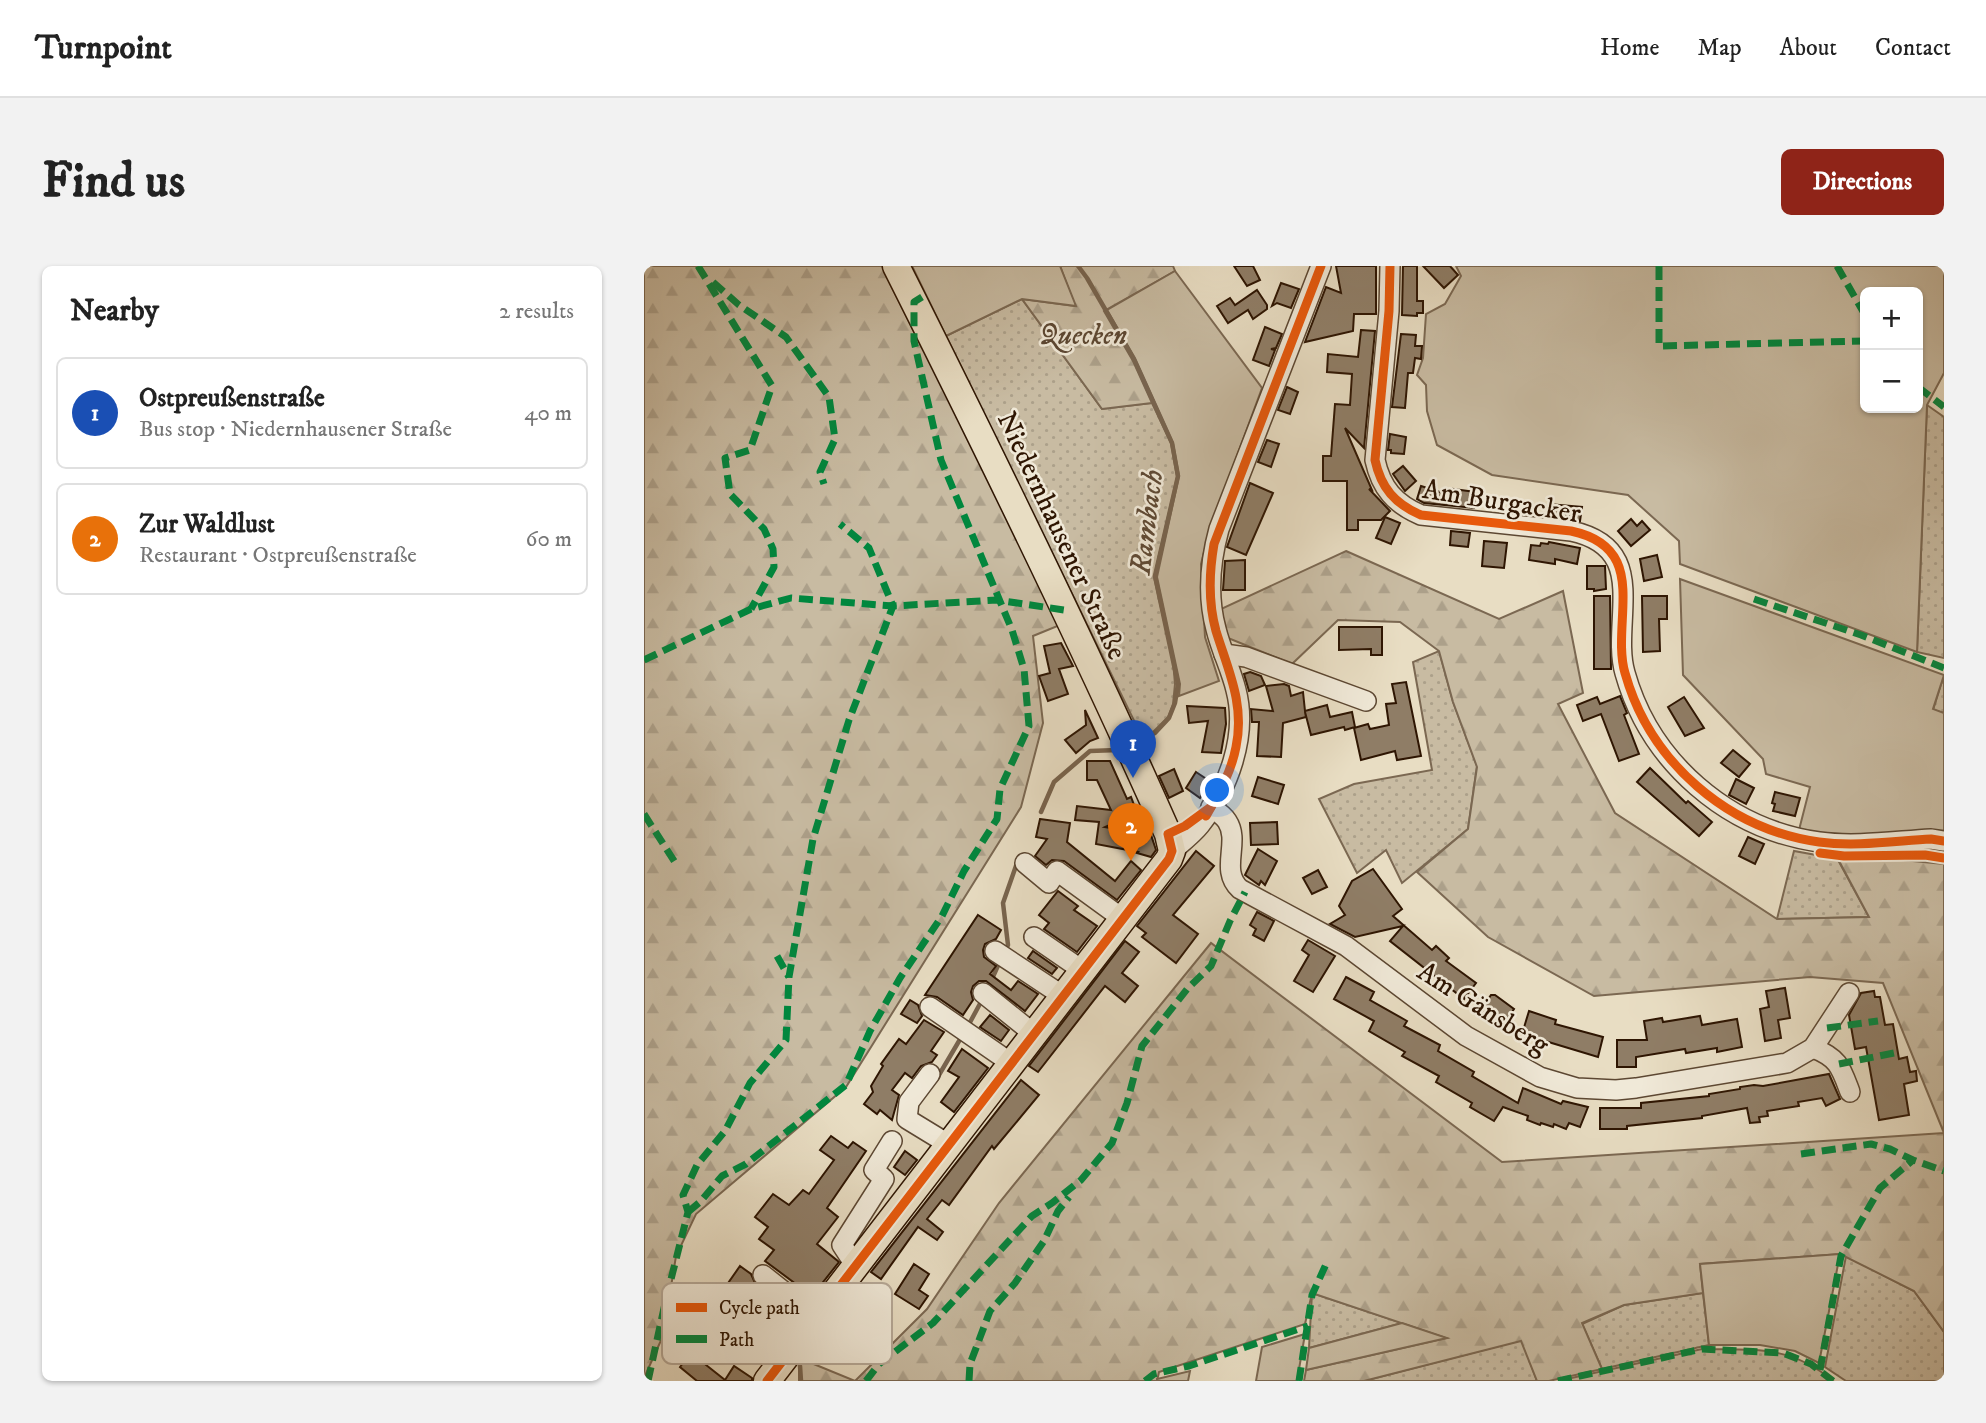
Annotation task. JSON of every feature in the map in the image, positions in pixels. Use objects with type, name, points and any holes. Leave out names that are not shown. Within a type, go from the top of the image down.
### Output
[{"type":"main road","name":"Niedernhausener Straße","points":[[895,266],[972,418],[1130,749],[1170,842]]},
{"type":"main road","points":[[842,1283],[1169,859],[1170,842]]},
{"type":"main road","points":[[767,1381],[780,1364]]},
{"type":"street","points":[[1170,842],[1196,830],[1230,770],[1239,730],[1236,690],[1216,629],[1210,596],[1214,544],[1321,266]]},
{"type":"street","name":"Am Burgacker","points":[[1390,266],[1389,311],[1375,460],[1379,475],[1394,499],[1422,515],[1571,531],[1599,540],[1609,549],[1621,572],[1620,638],[1624,672],[1647,728],[1672,762],[1713,799],[1737,814],[1796,838],[1820,842],[1843,844],[1931,839],[1944,841]]},
{"type":"street","points":[[1224,654],[1245,657],[1366,701]]},
{"type":"street","name":"Am Gänsberg","points":[[1211,807],[1226,819],[1230,827],[1231,880],[1240,889],[1346,946],[1449,1024],[1540,1077],[1577,1088],[1616,1090],[1787,1063],[1813,1048]]},
{"type":"street","points":[[1025,863],[1049,883],[1057,871],[1123,919]]},
{"type":"street","points":[[1034,937],[1082,970]]},
{"type":"street","points":[[1001,955],[1063,996]]},
{"type":"street","points":[[1849,993],[1813,1048],[1828,1054],[1839,1064],[1850,1092]]},
{"type":"street","points":[[985,995],[1034,1034]]},
{"type":"street","points":[[930,1007],[1011,1063]]},
{"type":"street","points":[[930,1074],[909,1102],[907,1119],[948,1144]]},
{"type":"street","points":[[855,1265],[842,1245],[884,1179],[874,1170],[892,1141]]},
{"type":"street","points":[[763,1275],[773,1283]]},
{"type":"green space","points":[[644,266],[882,266],[970,434],[1060,625],[1033,636],[1043,723],[1021,807],[846,1087],[696,1214],[676,1256],[672,1283],[662,1283],[662,1338],[644,1378]]},
{"type":"green space","points":[[912,266],[1060,266],[1076,306],[1022,299],[946,336]]},
{"type":"green space","name":"Quecken","points":[[1060,266],[1173,266],[1175,271],[1104,311],[1133,361],[1152,403],[1102,409],[1022,299],[1075,306]]},
{"type":"green space","points":[[1456,266],[1944,266],[1944,373],[1927,405],[1917,652],[1680,564],[1679,541],[1628,495],[1492,475],[1437,445],[1427,411],[1426,385],[1417,375],[1423,358],[1426,314],[1445,304],[1461,276]]},
{"type":"green space","points":[[1175,271],[1262,388],[1209,532],[1201,564],[1205,637],[1219,681],[1179,696],[1180,684],[1157,577],[1179,476],[1173,443],[1135,359],[1107,310]]},
{"type":"green space","points":[[1022,299],[1102,409],[1152,403],[1171,443],[1177,477],[1154,577],[1173,661],[1175,684],[1173,704],[1168,717],[1153,732],[1142,737],[946,336]]},
{"type":"green space","points":[[1927,405],[1944,417],[1944,658],[1917,652]]},
{"type":"green space","points":[[1346,551],[1499,619],[1563,591],[1583,693],[1558,704],[1615,813],[1777,919],[1869,917],[1838,859],[1944,864],[1944,1133],[1883,983],[1810,977],[1594,996],[1488,937],[1417,872],[1468,829],[1477,767],[1453,702],[1439,651],[1400,622],[1338,620],[1292,664],[1228,638],[1221,609]]},
{"type":"green space","points":[[1680,579],[1944,675],[1933,709],[1944,713],[1944,836],[1835,837],[1799,830],[1810,787],[1766,774],[1763,759],[1683,675]]},
{"type":"green space","points":[[1439,651],[1453,702],[1477,766],[1468,829],[1402,883],[1386,850],[1357,873],[1319,799],[1354,784],[1432,770],[1413,662]]},
{"type":"green space","points":[[1944,675],[1944,713],[1933,710]]},
{"type":"green space","points":[[1912,847],[1944,850],[1944,864],[1902,860],[1838,860],[1869,917],[1777,919],[1794,851],[1838,859]]},
{"type":"green space","points":[[1211,943],[1502,1162],[1944,1133],[1944,1332],[1914,1291],[1840,1254],[1700,1264],[1703,1293],[1624,1305],[1582,1323],[1602,1369],[1549,1381],[1537,1381],[1521,1341],[1364,1381],[1304,1381],[1306,1370],[1446,1338],[1312,1293],[1305,1324],[1159,1372],[1157,1381],[855,1381],[872,1364],[892,1364],[892,1344],[927,1309],[999,1203]]},
{"type":"green space","points":[[1840,1254],[1819,1363],[1795,1351],[1760,1345],[1709,1345],[1700,1264]]},
{"type":"green space","points":[[1846,1256],[1914,1291],[1944,1332],[1944,1381],[1846,1381],[1825,1367]]},
{"type":"green space","points":[[1312,1293],[1402,1323],[1309,1348]]},
{"type":"green space","points":[[1703,1293],[1709,1345],[1602,1369],[1582,1324],[1624,1305]]},
{"type":"green space","points":[[1402,1323],[1447,1338],[1306,1370],[1309,1348]]},
{"type":"green space","points":[[1305,1334],[1297,1381],[1256,1381],[1262,1347]]},
{"type":"green space","points":[[1522,1340],[1537,1381],[1364,1381]]},
{"type":"green space","points":[[1702,1349],[1755,1350],[1787,1355],[1817,1369],[1833,1381],[1558,1381]]},
{"type":"green space","points":[[799,1364],[814,1364],[855,1381],[799,1381]]},
{"type":"green space","points":[[1190,1371],[1188,1381],[1157,1381],[1157,1379]]},
{"type":"building","points":[[1234,266],[1253,266],[1260,280],[1247,286]]},
{"type":"building","points":[[1336,266],[1376,266],[1376,314],[1354,314],[1353,331],[1305,342],[1326,287],[1341,293]]},
{"type":"building","points":[[1403,266],[1417,266],[1417,301],[1423,301],[1423,313],[1417,313],[1417,316],[1402,315]]},
{"type":"building","points":[[1423,266],[1450,266],[1458,275],[1444,288]]},
{"type":"building","points":[[1281,283],[1299,289],[1291,308],[1277,303],[1272,306]]},
{"type":"building","points":[[1257,290],[1267,309],[1253,319],[1248,310],[1228,323],[1217,306],[1230,298],[1235,305]]},
{"type":"building","points":[[1265,327],[1282,334],[1276,348],[1271,349],[1275,350],[1269,366],[1253,360]]},
{"type":"building","points":[[1361,330],[1375,331],[1364,448],[1345,428],[1372,490],[1369,489],[1390,511],[1381,520],[1358,520],[1358,530],[1347,530],[1347,481],[1323,481],[1323,456],[1331,456],[1335,404],[1350,405],[1352,374],[1327,372],[1328,354],[1358,357]]},
{"type":"building","points":[[1401,334],[1416,335],[1415,346],[1422,346],[1421,359],[1415,358],[1413,373],[1408,373],[1405,408],[1392,407]]},
{"type":"building","points":[[1287,387],[1298,392],[1290,414],[1278,410]]},
{"type":"building","points":[[1390,434],[1406,437],[1404,454],[1391,453],[1391,450],[1388,450]]},
{"type":"building","points":[[1267,440],[1279,444],[1271,467],[1258,462]]},
{"type":"building","points":[[1403,466],[1416,481],[1405,491],[1393,474]]},
{"type":"building","points":[[1250,483],[1273,493],[1246,555],[1227,547]]},
{"type":"building","points":[[1421,486],[1453,496],[1453,489],[1476,492],[1474,508],[1424,503],[1417,499]]},
{"type":"building","points":[[1548,504],[1582,507],[1580,521],[1547,516]]},
{"type":"building","points":[[1385,517],[1400,523],[1391,544],[1376,538]]},
{"type":"building","points":[[1631,519],[1637,526],[1642,521],[1650,530],[1631,546],[1618,531]]},
{"type":"building","points":[[1451,531],[1470,533],[1468,547],[1450,545]]},
{"type":"building","points":[[1484,541],[1507,543],[1504,568],[1482,566]]},
{"type":"building","points":[[1541,543],[1580,548],[1577,564],[1555,559],[1555,564],[1529,560],[1531,545],[1540,546]]},
{"type":"building","points":[[1657,555],[1662,577],[1644,581],[1640,559]]},
{"type":"building","points":[[1245,560],[1245,590],[1223,590],[1225,561]]},
{"type":"building","points":[[1587,566],[1605,566],[1606,589],[1587,589]]},
{"type":"building","points":[[1594,596],[1610,596],[1611,669],[1594,669]]},
{"type":"building","points":[[1642,596],[1667,596],[1667,619],[1659,619],[1660,651],[1643,652]]},
{"type":"building","points":[[1339,627],[1382,627],[1382,655],[1371,655],[1371,649],[1339,650]]},
{"type":"building","points":[[1061,643],[1073,666],[1059,669],[1068,694],[1048,701],[1039,676],[1050,673],[1044,646]]},
{"type":"building","points":[[1250,672],[1261,676],[1265,685],[1249,691],[1244,674]]},
{"type":"building","points":[[1406,682],[1421,756],[1397,760],[1395,751],[1361,760],[1354,728],[1368,724],[1370,729],[1389,725],[1386,704],[1396,703],[1392,684]]},
{"type":"building","points":[[1266,686],[1289,686],[1291,696],[1303,692],[1305,711],[1327,705],[1330,717],[1352,712],[1355,727],[1311,735],[1305,712],[1306,717],[1283,723],[1281,757],[1257,756],[1259,722],[1252,722],[1251,709],[1273,711]]},
{"type":"building","points":[[1620,696],[1627,713],[1624,715],[1639,754],[1619,761],[1601,714],[1583,721],[1577,705],[1597,697],[1600,704]]},
{"type":"building","points":[[1684,697],[1704,728],[1685,736],[1668,707]]},
{"type":"building","points":[[1187,706],[1225,708],[1226,724],[1221,753],[1202,752],[1208,721],[1189,723]]},
{"type":"building","points":[[1085,710],[1098,738],[1076,753],[1065,740],[1086,725]]},
{"type":"building","points":[[1733,750],[1750,764],[1739,777],[1721,763]]},
{"type":"building","points":[[1087,761],[1110,761],[1127,799],[1131,797],[1137,813],[1105,827],[1151,835],[1156,850],[1151,857],[1096,844],[1099,822],[1075,820],[1077,806],[1111,810],[1097,780],[1087,780]]},
{"type":"building","points":[[1650,768],[1686,803],[1688,801],[1712,822],[1699,836],[1637,782]]},
{"type":"building","points":[[1174,769],[1183,791],[1169,798],[1159,776]]},
{"type":"building","points":[[1196,772],[1211,782],[1200,798],[1186,788]]},
{"type":"building","points":[[1258,777],[1284,785],[1278,804],[1252,796]]},
{"type":"building","points":[[1736,779],[1754,788],[1746,804],[1729,795]]},
{"type":"building","points":[[1775,792],[1800,798],[1795,816],[1773,811]]},
{"type":"building","points":[[1040,819],[1070,823],[1067,842],[1115,881],[1131,861],[1141,870],[1117,900],[1064,861],[1052,860],[1046,865],[1035,856],[1047,839],[1036,837]]},
{"type":"building","points":[[1277,822],[1278,844],[1251,845],[1250,823]]},
{"type":"building","points":[[1748,837],[1764,844],[1755,864],[1739,856]]},
{"type":"building","points":[[1258,849],[1277,861],[1265,885],[1261,881],[1259,885],[1245,875]]},
{"type":"building","points":[[1196,851],[1214,866],[1173,915],[1198,934],[1176,963],[1142,937],[1146,933],[1137,926]]},
{"type":"building","points":[[1373,869],[1402,909],[1393,916],[1432,950],[1436,946],[1449,958],[1446,961],[1476,983],[1464,999],[1390,941],[1403,926],[1355,937],[1330,924],[1345,915],[1339,906],[1352,881]]},
{"type":"building","points":[[1318,870],[1327,887],[1312,894],[1303,878]]},
{"type":"building","points":[[1058,891],[1078,906],[1074,910],[1097,926],[1077,952],[1044,929],[1049,923],[1039,915]]},
{"type":"building","points":[[1257,912],[1274,921],[1264,941],[1253,935],[1256,929],[1250,925]]},
{"type":"building","points":[[978,915],[1001,930],[996,939],[985,944],[983,950],[984,957],[996,966],[990,974],[1011,990],[1018,981],[1038,994],[1025,1011],[986,981],[979,981],[973,986],[973,1000],[963,1015],[937,997],[925,995]]},
{"type":"building","points":[[1308,940],[1335,956],[1313,992],[1294,981],[1309,955],[1302,950]]},
{"type":"building","points":[[1125,941],[1139,952],[1122,973],[1138,986],[1125,1002],[1105,986],[1038,1072],[1029,1066]]},
{"type":"building","points":[[1033,951],[1057,968],[1052,974],[1028,958]]},
{"type":"building","points":[[1346,977],[1374,992],[1370,1000],[1407,1021],[1404,1026],[1440,1045],[1438,1051],[1474,1072],[1472,1076],[1518,1103],[1523,1088],[1561,1104],[1563,1101],[1588,1107],[1580,1127],[1569,1123],[1566,1129],[1554,1124],[1553,1127],[1541,1123],[1540,1125],[1527,1120],[1528,1116],[1503,1107],[1494,1121],[1470,1107],[1472,1103],[1436,1082],[1439,1076],[1402,1056],[1405,1052],[1369,1031],[1374,1021],[1334,999]]},
{"type":"building","points":[[1785,988],[1790,1018],[1778,1020],[1781,1038],[1765,1041],[1760,1009],[1769,1007],[1766,991]]},
{"type":"building","points":[[1874,991],[1875,997],[1880,997],[1885,1025],[1893,1024],[1899,1059],[1907,1057],[1910,1072],[1916,1071],[1917,1081],[1904,1084],[1909,1115],[1879,1120],[1866,1047],[1855,1049],[1849,1015],[1861,993]]},
{"type":"building","points":[[1491,995],[1514,1009],[1502,1027],[1478,1014]]},
{"type":"building","points":[[910,1000],[918,1005],[922,1016],[917,1023],[901,1014]]},
{"type":"building","points":[[1529,1011],[1556,1020],[1555,1024],[1603,1037],[1598,1057],[1522,1034]]},
{"type":"building","points":[[990,1015],[1009,1030],[1001,1041],[980,1027]]},
{"type":"building","points":[[1700,1016],[1702,1025],[1737,1019],[1742,1047],[1717,1052],[1717,1048],[1686,1053],[1685,1049],[1636,1057],[1636,1067],[1617,1067],[1617,1040],[1647,1040],[1644,1021],[1662,1018],[1663,1022]]},
{"type":"building","points":[[924,1020],[944,1032],[931,1051],[937,1055],[932,1062],[921,1066],[912,1078],[905,1073],[892,1090],[899,1095],[892,1120],[880,1110],[877,1114],[864,1104],[873,1092],[871,1086],[883,1066],[881,1064],[899,1039],[906,1044]]},
{"type":"building","points":[[962,1049],[988,1068],[954,1112],[941,1102],[959,1077],[948,1071]]},
{"type":"building","points":[[1829,1074],[1840,1099],[1826,1106],[1822,1098],[1798,1102],[1799,1106],[1767,1111],[1768,1116],[1759,1117],[1760,1122],[1750,1123],[1747,1108],[1702,1118],[1627,1126],[1627,1129],[1600,1129],[1600,1108],[1641,1108],[1641,1103],[1709,1096],[1740,1087],[1763,1086]]},
{"type":"building","points":[[1021,1080],[1039,1095],[994,1149],[992,1146],[949,1205],[942,1200],[927,1219],[943,1232],[937,1240],[918,1227],[881,1279],[871,1272]]},
{"type":"building","points":[[831,1136],[848,1148],[853,1142],[866,1151],[827,1208],[838,1217],[817,1244],[839,1262],[822,1283],[795,1283],[765,1261],[774,1250],[759,1239],[768,1227],[755,1217],[773,1194],[789,1205],[803,1190],[809,1194],[834,1160],[820,1150]]},
{"type":"building","points":[[905,1151],[917,1160],[905,1175],[894,1167]]},
{"type":"building","points":[[914,1264],[929,1274],[919,1290],[928,1296],[919,1309],[895,1294]]},
{"type":"building","points":[[740,1266],[751,1274],[755,1283],[728,1283]]},
{"type":"building","points":[[682,1364],[705,1364],[725,1380],[734,1366],[752,1378],[752,1381],[697,1381],[680,1367]]},
{"type":"waterway","name":"Rambach","points":[[1078,266],[1134,359],[1172,443],[1178,476],[1155,576],[1178,684],[1169,718],[1155,733],[1136,742]]},
{"type":"waterway","name":"Rambach","points":[[1041,812],[1054,782],[1090,751],[1118,750]]},
{"type":"waterway","name":"Rambach","points":[[1005,950],[1008,945],[1003,903],[1017,863]]},
{"type":"waterway","name":"Rambach","points":[[992,979],[1000,961]]},
{"type":"waterway","name":"Rambach","points":[[968,1026],[982,1000]]},
{"type":"waterway","name":"Rambach","points":[[936,1080],[962,1036]]},
{"type":"waterway","name":"Rambach","points":[[800,1366],[801,1381]]},
{"type":"marked path","points":[[698,266],[772,386],[750,450],[725,458],[730,494],[764,529],[773,549],[774,567],[751,609]]},
{"type":"marked path","points":[[1659,266],[1659,346],[1860,341]]},
{"type":"marked path","points":[[1837,266],[1860,306]]},
{"type":"marked path","points":[[713,282],[739,305],[786,337],[829,397],[835,439],[820,472],[824,484]]},
{"type":"marked path","points":[[688,1212],[722,1176],[746,1164],[846,1085],[870,1031],[900,978],[942,916],[964,871],[997,819],[1000,789],[1029,726],[1024,669],[1012,630],[941,460],[914,341],[914,302],[922,297]]},
{"type":"marked path","points":[[1923,391],[1944,407]]},
{"type":"marked path","points":[[670,1283],[688,1212],[683,1195],[697,1165],[725,1131],[750,1083],[786,1040],[789,977],[813,839],[849,720],[893,606],[869,548],[840,524]]},
{"type":"marked path","points":[[644,660],[751,609],[791,598],[893,606],[997,600],[1064,610]]},
{"type":"marked path","points":[[1754,599],[1861,635],[1944,668]]},
{"type":"marked path","points":[[644,814],[678,867]]},
{"type":"marked path","points":[[892,1354],[933,1323],[1032,1216],[1081,1180],[1112,1143],[1127,1103],[1142,1046],[1188,988],[1211,966],[1245,892]]},
{"type":"marked path","points":[[777,956],[789,977]]},
{"type":"marked path","points":[[1827,1028],[1878,1021]]},
{"type":"marked path","points":[[1839,1064],[1894,1053]]},
{"type":"marked path","points":[[1801,1154],[1871,1144],[1944,1171]]},
{"type":"marked path","points":[[1820,1370],[1841,1256],[1880,1188],[1913,1160]]},
{"type":"marked path","points":[[969,1381],[970,1364],[990,1311],[1015,1283],[1044,1241],[1058,1211],[1069,1197]]},
{"type":"marked path","points":[[1299,1381],[1312,1295],[1327,1262]]},
{"type":"marked path","points":[[648,1381],[662,1317]]},
{"type":"marked path","points":[[1145,1381],[1154,1374],[1189,1366],[1308,1326]]},
{"type":"marked path","points":[[1558,1381],[1702,1349],[1783,1353],[1811,1364],[1833,1381]]},
{"type":"marked path","points":[[866,1381],[879,1364]]},
{"type":"cycle path","points":[[1206,816],[1228,774],[1238,731],[1237,702],[1212,609],[1210,577],[1214,544],[1321,266]]},
{"type":"cycle path","points":[[1390,266],[1389,311],[1375,460],[1381,479],[1391,494],[1404,506],[1421,515],[1571,531],[1592,538],[1609,550],[1621,574],[1622,660],[1637,705],[1653,735],[1673,762],[1697,786],[1724,806],[1753,823],[1785,835],[1819,842],[1847,844],[1931,839],[1944,841]]},
{"type":"cycle path","points":[[842,1283],[1169,859],[1172,851],[1168,834],[1185,826],[1211,807]]},
{"type":"cycle path","points":[[1820,853],[1844,856],[1925,855],[1944,858]]},
{"type":"cycle path","points":[[767,1381],[780,1364]]},
{"type":"place","name":"Ostpreußenstraße","points":[[1133,778]]},
{"type":"place","name":"Zur Waldlust","points":[[1131,861]]}]
